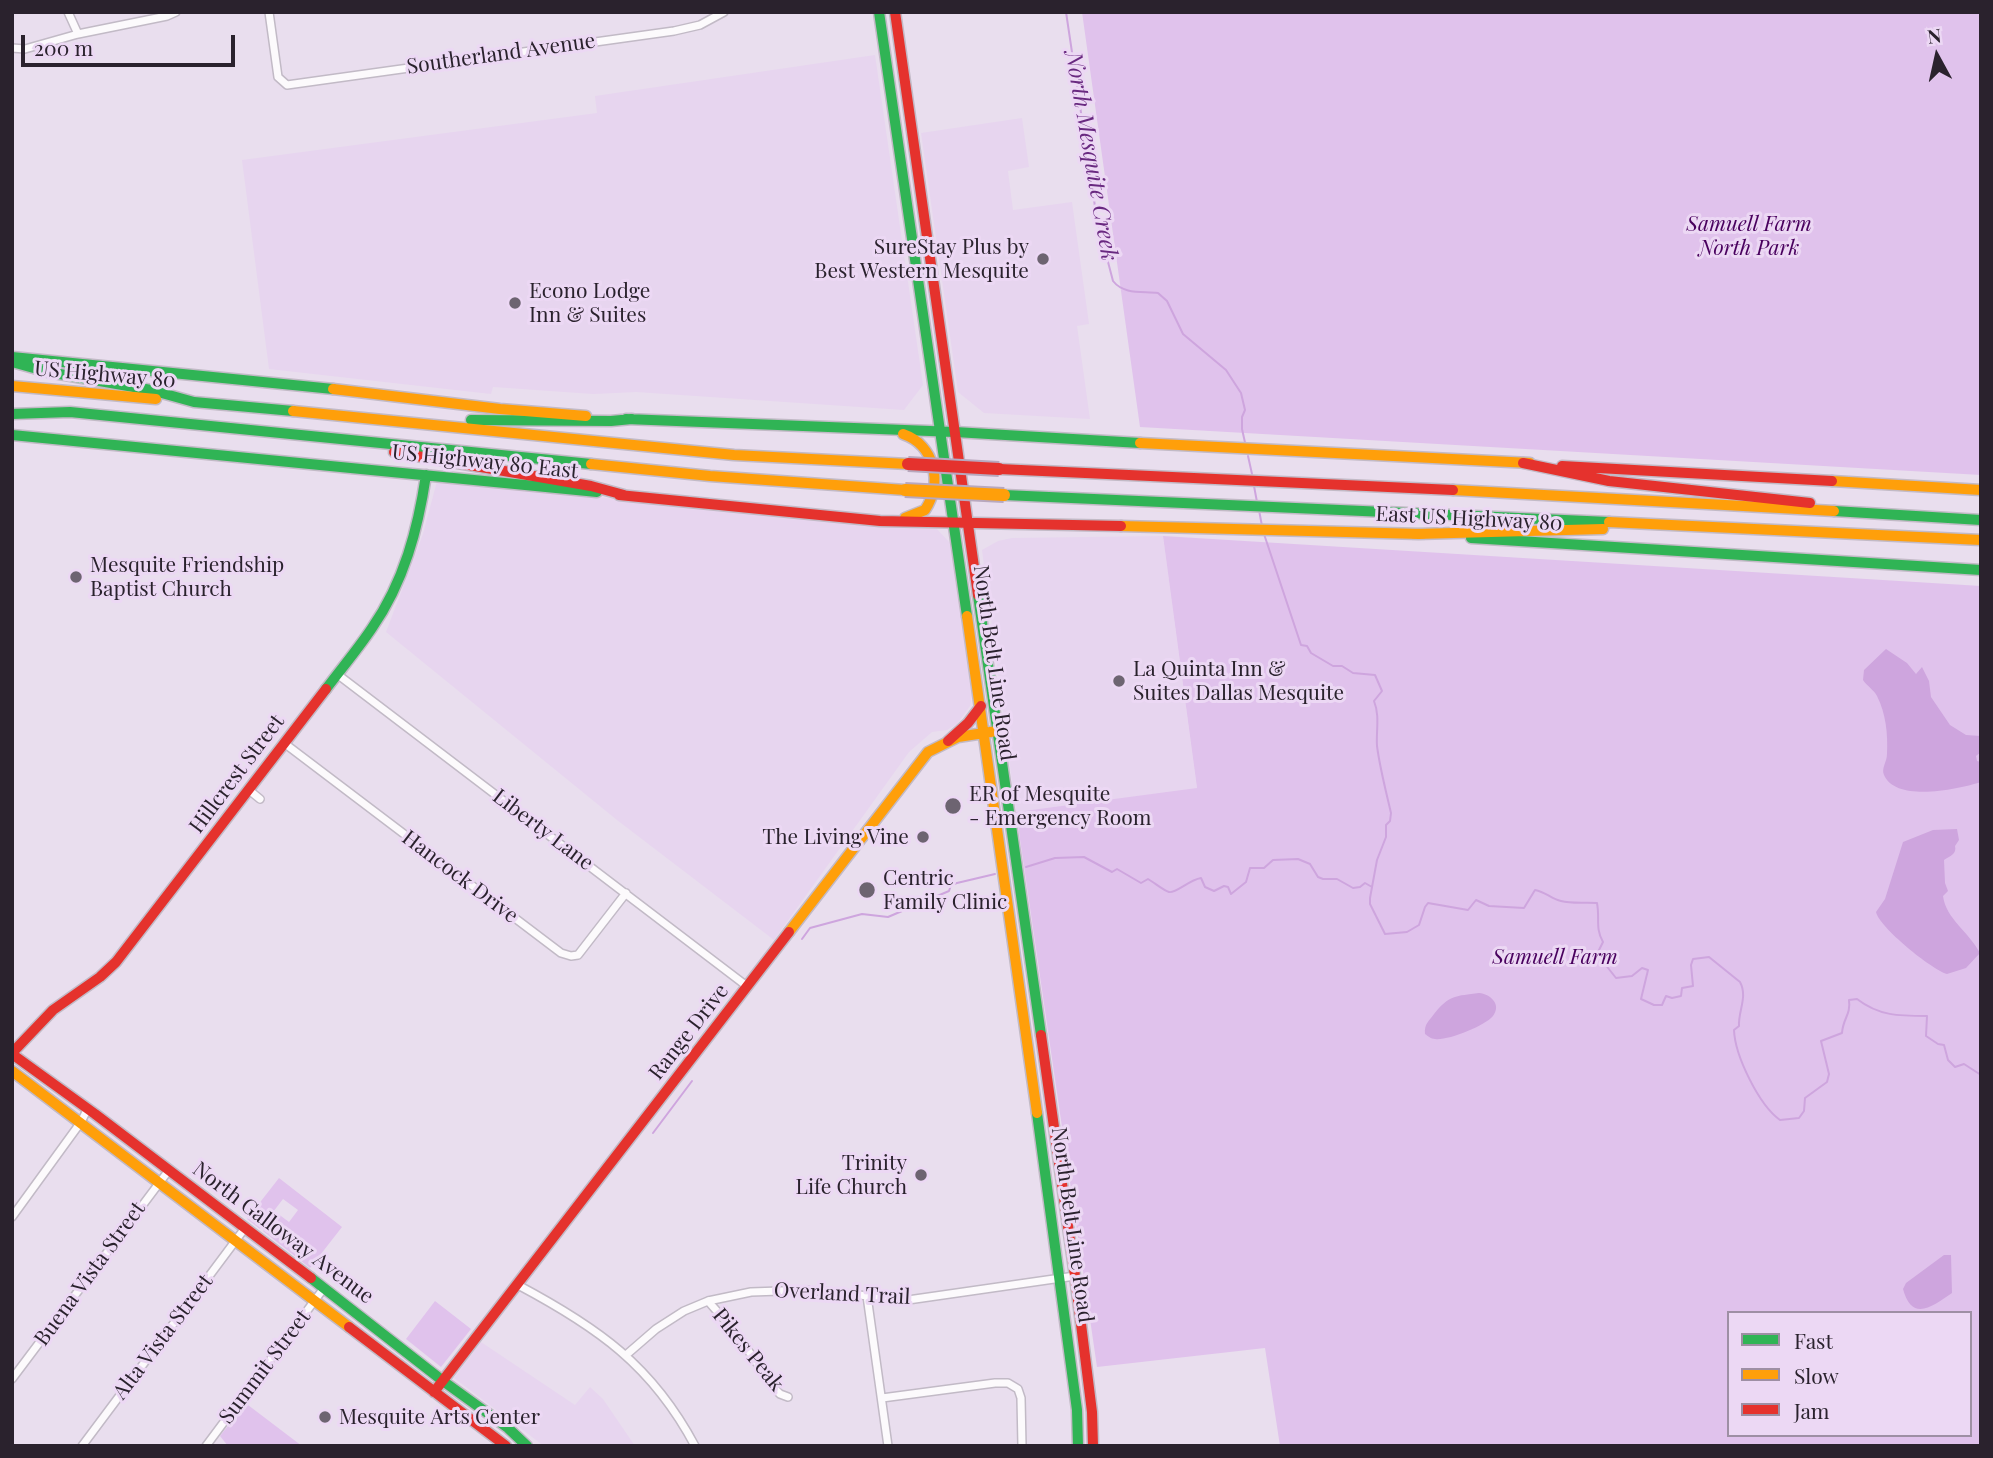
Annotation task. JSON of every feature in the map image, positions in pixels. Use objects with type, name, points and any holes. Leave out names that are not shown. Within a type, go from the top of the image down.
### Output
[{"type":"main road","name":"North Belt Line Road","points":[[879,12],[954,524],[977,635],[1034,989],[1075,1276],[1092,1412],[1093,1446]]},
{"type":"main road","name":"North Belt Line Road","points":[[895,12],[968,525],[981,706],[991,732],[1020,992],[1077,1410],[1078,1446]]},
{"type":"main road","points":[[888,66],[903,59]]},
{"type":"main road","points":[[888,66],[905,72]]},
{"type":"main road","points":[[904,179],[919,177]]},
{"type":"main road","points":[[12,360],[48,372],[151,390],[194,402],[733,455],[1462,490],[1981,520]]},
{"type":"main road","points":[[12,360],[304,385],[500,409],[632,419],[955,432],[1981,490]]},
{"type":"main road","name":"US Highway 80","points":[[12,386],[194,402]]},
{"type":"main road","name":"US Highway 80","points":[[12,406],[70,412]]},
{"type":"main road","points":[[12,414],[70,412],[737,479],[905,490],[1981,540]]},
{"type":"main road","points":[[434,424],[468,420],[533,422],[632,419]]},
{"type":"main road","points":[[880,521],[914,517],[922,513],[932,498],[933,477],[929,455],[920,442],[894,431]]},
{"type":"main road","name":"US Highway 80 East","points":[[12,435],[880,521],[954,524]]},
{"type":"main road","points":[[353,441],[381,450],[591,485],[624,495]]},
{"type":"main road","points":[[1523,463],[1609,481],[1963,519]]},
{"type":"main road","name":"Hillcrest Street","points":[[12,1054],[52,1010],[100,977],[116,962],[373,627],[393,596],[407,566],[420,520],[426,475]]},
{"type":"main road","name":"East US Highway 80","points":[[954,524],[1416,534],[1981,570]]},
{"type":"main road","points":[[1416,534],[1581,529],[1749,534],[1785,530]]},
{"type":"main road","points":[[948,741],[968,723],[981,706]]},
{"type":"main road","name":"Range Drive","points":[[434,1392],[928,752],[958,737],[991,732]]},
{"type":"main road","points":[[1020,992],[1034,989]]},
{"type":"main road","name":"North Galloway Avenue","points":[[12,1054],[324,1287],[443,1381],[487,1412],[527,1446]]},
{"type":"main road","name":"North Galloway Avenue","points":[[12,1071],[506,1446]]},
{"type":"street","points":[[68,12],[78,34]]},
{"type":"street","points":[[12,48],[25,49],[176,12]]},
{"type":"street","name":"Southerland Avenue","points":[[269,12],[278,77],[284,84],[295,85],[355,74],[674,31],[700,25],[724,12]]},
{"type":"street","name":"Liberty Lane","points":[[337,674],[748,987]]},
{"type":"street","name":"Hancock Drive","points":[[284,743],[561,953],[571,957],[578,955],[626,893]]},
{"type":"street","points":[[249,790],[260,799]]},
{"type":"street","points":[[12,1217],[91,1111]]},
{"type":"street","name":"Buena Vista Street","points":[[12,1379],[169,1170]]},
{"type":"street","name":"Alta Vista Street","points":[[82,1446],[245,1228]]},
{"type":"street","name":"Overland Trail","points":[[626,1355],[656,1329],[684,1311],[708,1301],[751,1292],[785,1289],[908,1300],[1075,1276]]},
{"type":"street","points":[[518,1285],[595,1329],[626,1355],[652,1382],[681,1420],[695,1446]]},
{"type":"street","name":"Summit Street","points":[[210,1444],[324,1287]]},
{"type":"street","points":[[867,1296],[888,1446]]},
{"type":"street","name":"Pikes Peak","points":[[708,1301],[737,1334],[773,1387],[788,1397]]},
{"type":"street","points":[[882,1398],[1008,1383],[1018,1389],[1021,1398],[1021,1446]]},
{"type":"shaded area","points":[[875,55],[923,385],[904,410],[636,392],[593,394],[493,387],[491,394],[269,369],[242,160],[597,113],[595,96]]},
{"type":"shaded area","points":[[1022,118],[1029,167],[1008,171],[1013,210],[1072,202],[1089,324],[1077,326],[1090,419],[984,413],[958,392],[921,133]]},
{"type":"shaded area","points":[[437,481],[795,517],[936,528],[950,543],[972,695],[970,706],[957,724],[947,730],[932,732],[909,752],[774,940],[617,820],[386,632],[423,534]]},
{"type":"shaded area","points":[[1163,536],[1197,789],[1016,812],[982,550],[998,541],[1012,538]]},
{"type":"shaded area","points":[[1886,649],[1907,663],[1916,674],[1922,667],[1929,681],[1931,697],[1950,725],[1966,735],[1981,736],[1981,752],[1976,756],[1977,761],[1981,762],[1981,782],[1944,790],[1914,791],[1891,784],[1884,775],[1887,732],[1884,717],[1877,696],[1863,680],[1864,670]]},
{"type":"shaded area","points":[[1957,829],[1959,840],[1955,851],[1944,860],[1948,891],[1943,896],[1948,912],[1980,953],[1966,968],[1947,974],[1907,947],[1886,927],[1876,912],[1885,899],[1903,842],[1933,830]]},
{"type":"shaded area","points":[[1479,993],[1494,1000],[1495,1012],[1489,1020],[1448,1038],[1434,1039],[1425,1034],[1427,1023],[1444,1003],[1459,996]]},
{"type":"shaded area","points":[[1944,1255],[1951,1255],[1952,1293],[1938,1303],[1917,1309],[1907,1299],[1903,1289],[1906,1283]]},
{"type":"shaded area","points":[[481,1342],[575,1405],[590,1387],[603,1399],[635,1446],[544,1446],[454,1378]]},
{"type":"green space","name":"Samuell Farm North Park","points":[[1082,12],[1981,12],[1981,475],[1140,427]]},
{"type":"green space","name":"Samuell Farm","points":[[1163,536],[1981,586],[1981,1446],[1280,1446],[1265,1348],[1097,1367],[1016,812],[1197,788]]},
{"type":"green space","points":[[279,1178],[342,1227],[310,1268],[263,1231],[277,1213],[289,1222],[298,1210],[283,1199],[260,1229],[247,1219]]},
{"type":"green space","points":[[435,1301],[471,1329],[441,1367],[406,1339]]},
{"type":"green space","points":[[245,1404],[302,1446],[228,1446],[220,1436]]},
{"type":"waterway","name":"North Mesquite Creek","points":[[1066,12],[1097,220],[1113,281],[1134,292],[1158,293],[1167,301],[1183,334],[1226,370],[1241,393],[1245,410],[1242,429],[1246,447]]},
{"type":"waterway","name":"North Mesquite Creek","points":[[1248,456],[1252,474]]},
{"type":"waterway","name":"North Mesquite Creek","points":[[1254,486],[1257,502]]},
{"type":"waterway","name":"North Mesquite Creek","points":[[1259,510],[1262,526]]},
{"type":"waterway","name":"North Mesquite Creek","points":[[1264,534],[1301,645],[1307,646],[1311,653],[1333,666],[1342,666],[1353,673],[1375,675],[1382,691],[1374,701],[1377,746],[1391,813],[1377,860],[1370,904],[1385,934],[1407,932],[1419,925],[1428,903],[1468,910],[1476,900],[1489,906],[1524,908],[1535,890],[1565,902],[1597,903],[1598,928],[1603,942],[1597,954],[1616,978],[1632,976],[1642,968],[1648,970],[1641,999],[1654,1005],[1662,1005],[1666,996],[1681,996],[1682,988],[1693,986],[1693,959],[1709,957],[1740,982],[1743,999],[1739,1026],[1734,1030],[1735,1041],[1743,1066],[1756,1092],[1780,1120],[1799,1118],[1804,1111],[1805,1098],[1827,1082],[1829,1074],[1821,1041],[1842,1033],[1849,1000],[1857,999],[1873,1009],[1890,1014],[1927,1016],[1926,1036],[1944,1045],[1948,1060],[1955,1067],[1964,1064],[1981,1075]]},
{"type":"waterway","points":[[1026,867],[1055,858],[1084,857],[1112,872],[1117,869],[1141,883],[1148,879],[1169,892],[1201,878],[1205,887],[1214,891],[1228,887],[1231,894],[1246,882],[1250,868],[1264,868],[1273,860],[1298,859],[1310,864],[1318,877],[1323,879],[1337,879],[1353,888],[1365,883],[1372,887]]},
{"type":"waterway","points":[[802,939],[810,928],[862,914],[888,917],[949,891],[951,885],[995,874]]},
{"type":"waterway","points":[[653,1133],[692,1081]]},
{"type":"traffic: fast","points":[[879,12],[967,616]]},
{"type":"traffic: fast","points":[[12,357],[333,389]]},
{"type":"traffic: fast","points":[[12,362],[48,372],[151,390],[194,402],[293,411]]},
{"type":"traffic: fast","points":[[12,414],[70,412],[591,464]]},
{"type":"traffic: fast","points":[[626,419],[955,432],[1140,443]]},
{"type":"traffic: fast","points":[[471,420],[632,419]]},
{"type":"traffic: fast","points":[[12,435],[597,492]]},
{"type":"traffic: fast","points":[[326,689],[367,636],[393,592],[414,535],[426,475]]},
{"type":"traffic: fast","points":[[1004,495],[1609,522]]},
{"type":"traffic: fast","points":[[1834,511],[1981,520]]},
{"type":"traffic: fast","points":[[1471,538],[1981,570]]},
{"type":"traffic: fast","points":[[978,595],[1041,1035]]},
{"type":"traffic: fast","points":[[1037,1113],[1077,1410],[1078,1446]]},
{"type":"traffic: fast","points":[[311,1278],[508,1428],[527,1446]]},
{"type":"traffic: slow","points":[[12,386],[156,399]]},
{"type":"traffic: slow","points":[[333,389],[500,409],[586,416]]},
{"type":"traffic: slow","points":[[293,411],[734,455],[908,464]]},
{"type":"traffic: slow","points":[[903,434],[914,439],[929,456],[934,477],[934,488],[925,510],[905,518]]},
{"type":"traffic: slow","points":[[1140,443],[1530,463]]},
{"type":"traffic: slow","points":[[591,464],[710,476],[905,490]]},
{"type":"traffic: slow","points":[[1832,481],[1981,490]]},
{"type":"traffic: slow","points":[[905,490],[1004,495]]},
{"type":"traffic: slow","points":[[1453,490],[1834,511]]},
{"type":"traffic: slow","points":[[1609,522],[1981,540]]},
{"type":"traffic: slow","points":[[1121,526],[1421,534]]},
{"type":"traffic: slow","points":[[1416,534],[1603,529]]},
{"type":"traffic: slow","points":[[967,616],[1037,1113]]},
{"type":"traffic: slow","points":[[789,932],[928,752],[958,737],[997,731]]},
{"type":"traffic: slow","points":[[12,1071],[349,1327]]},
{"type":"traffic: jam","points":[[895,12],[978,595]]},
{"type":"traffic: jam","points":[[394,452],[591,486],[624,495]]},
{"type":"traffic: jam","points":[[1523,463],[1609,481],[1810,503]]},
{"type":"traffic: jam","points":[[908,464],[999,469]]},
{"type":"traffic: jam","points":[[1562,466],[1832,481]]},
{"type":"traffic: jam","points":[[999,469],[1453,490]]},
{"type":"traffic: jam","points":[[619,495],[880,521],[1121,526]]},
{"type":"traffic: jam","points":[[12,1053],[53,1010],[100,977],[116,962],[326,689]]},
{"type":"traffic: jam","points":[[948,741],[968,723],[981,706]]},
{"type":"traffic: jam","points":[[434,1392],[789,932]]},
{"type":"traffic: jam","points":[[1041,1035],[1075,1276],[1092,1412],[1093,1446]]},
{"type":"traffic: jam","points":[[12,1054],[311,1278]]},
{"type":"traffic: jam","points":[[349,1327],[506,1446]]},
{"type":"place","name":"SureStay Plus by Best Western Mesquite","points":[[1043,259]]},
{"type":"place","name":"Econo Lodge Inn & Suites","points":[[515,303]]},
{"type":"place","name":"Mesquite Friendship Baptist Church","points":[[76,577]]},
{"type":"place","name":"La Quinta Inn & Suites Dallas Mesquite","points":[[1119,681]]},
{"type":"place","name":"ER of Mesquite - Emergency Room","points":[[953,806]]},
{"type":"place","name":"The Living Vine","points":[[923,837]]},
{"type":"place","name":"Centric Family Clinic","points":[[867,890]]},
{"type":"place","name":"Trinity Life Church","points":[[921,1175]]},
{"type":"place","name":"Mesquite Arts Center","points":[[325,1417]]}]
